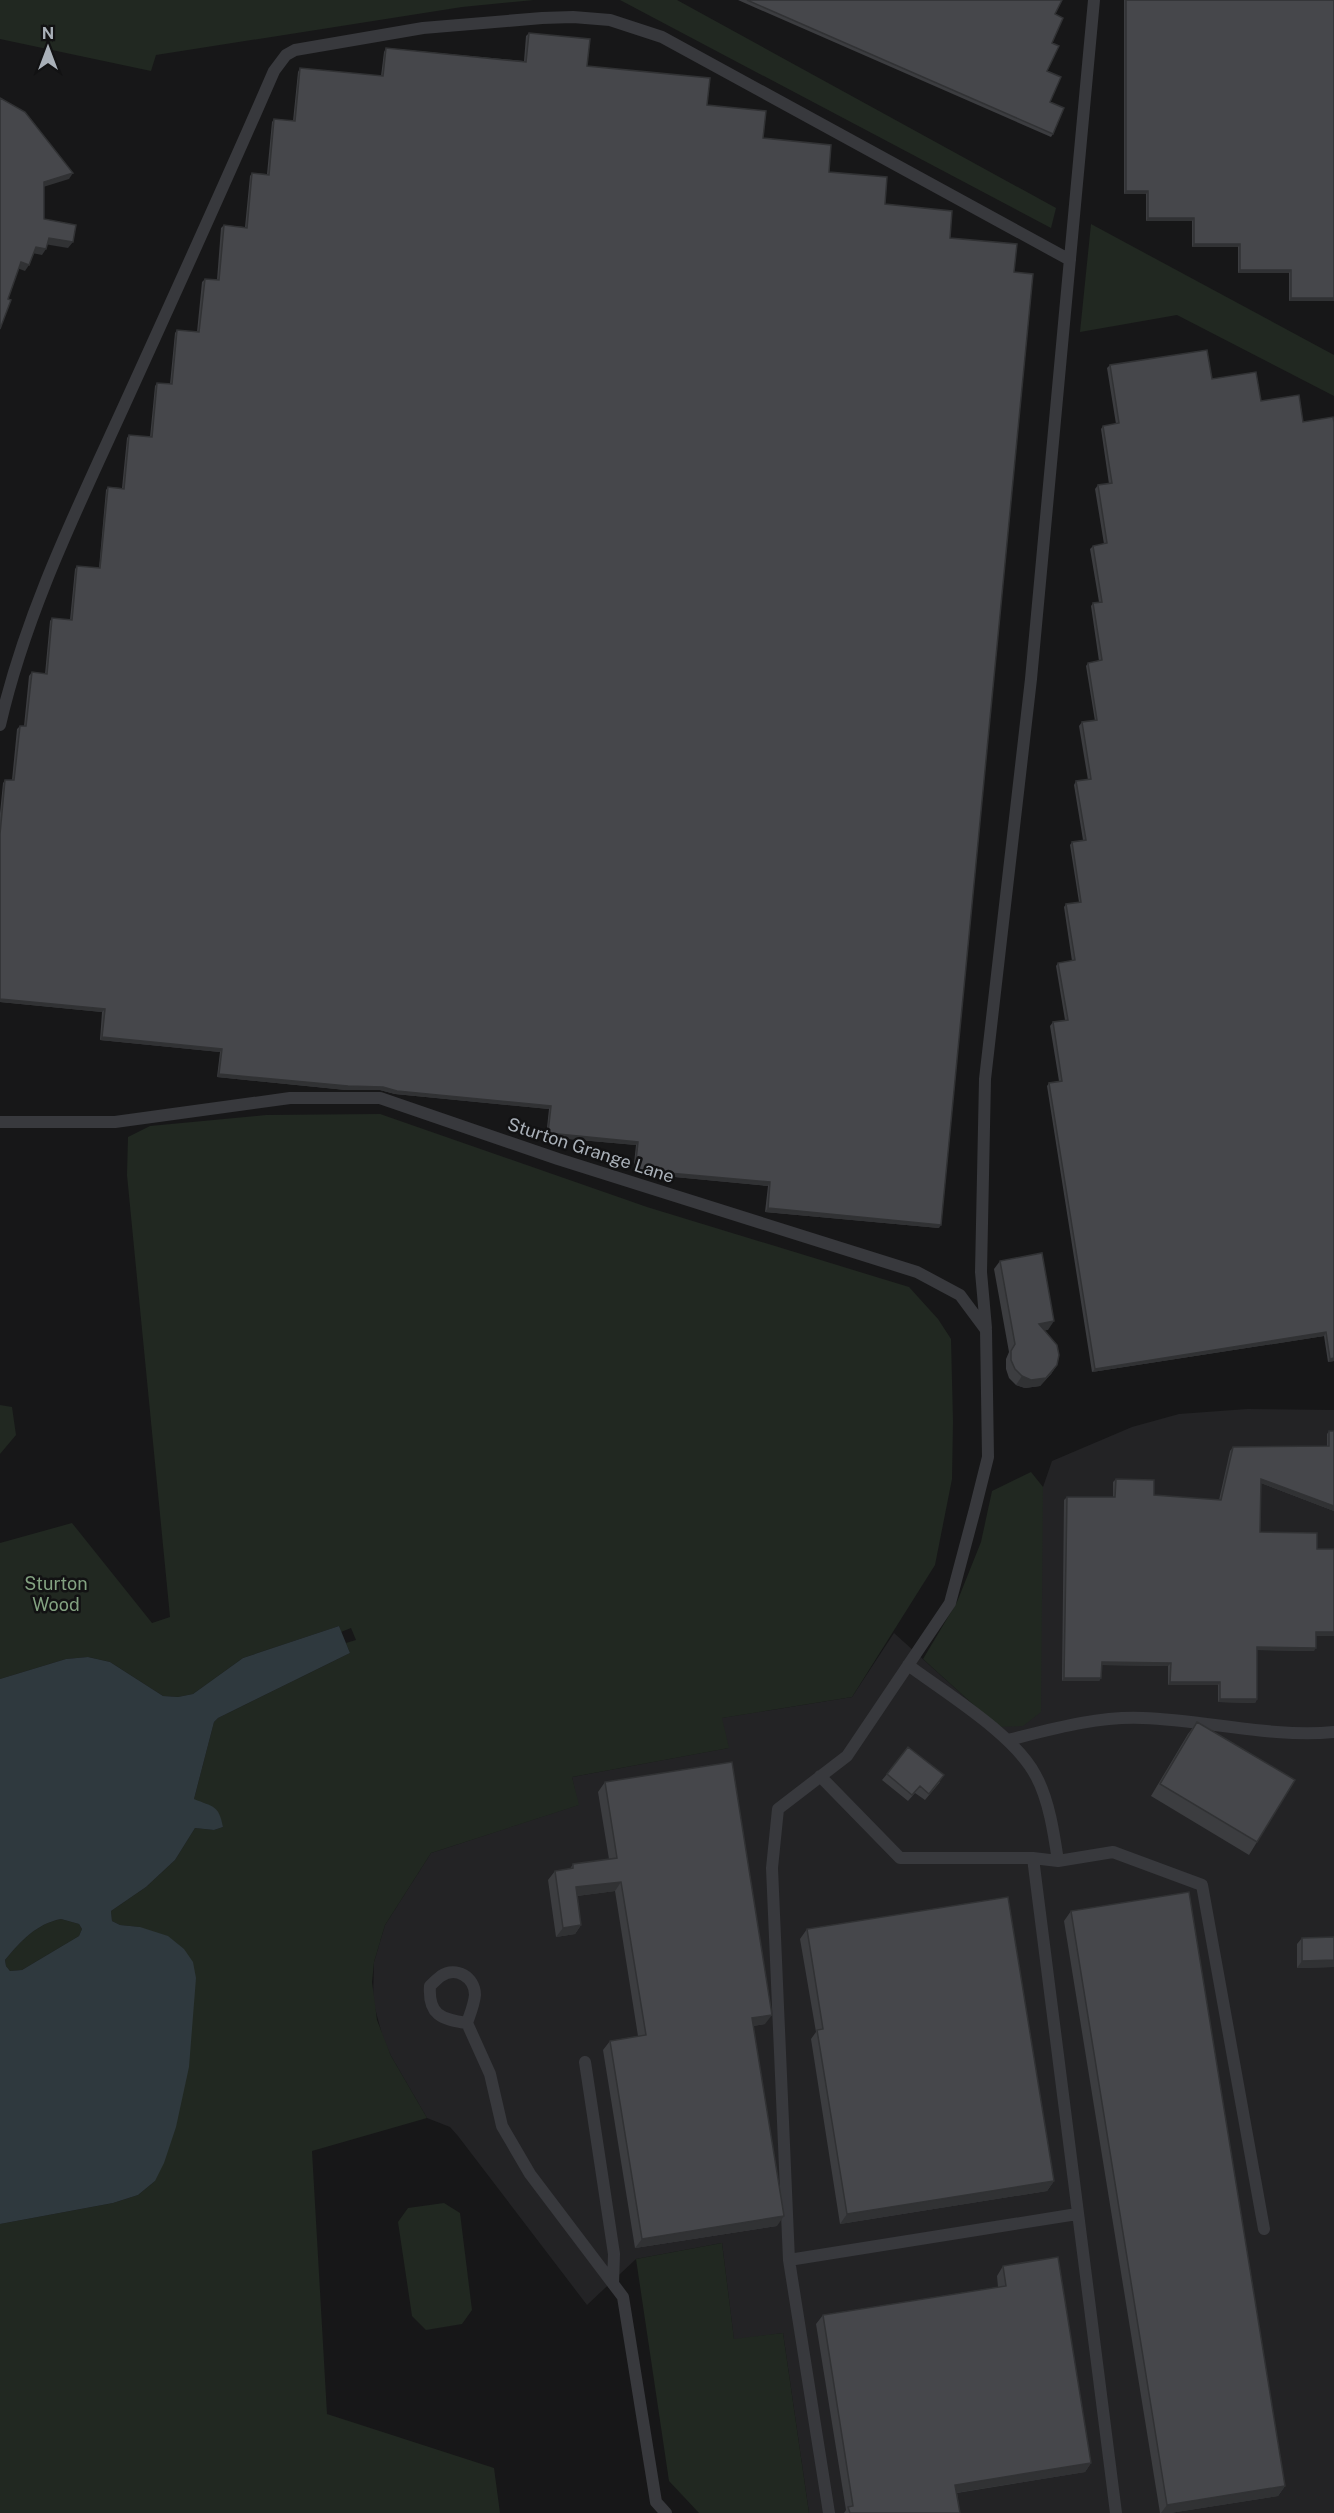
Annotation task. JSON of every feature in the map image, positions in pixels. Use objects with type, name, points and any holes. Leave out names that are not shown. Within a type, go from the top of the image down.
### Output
[{"type":"lane","points":[[829,2513],[789,2260],[772,1868],[778,1809],[847,1756],[950,1603],[988,1457],[986,1330],[981,1272],[985,1079],[1030,679],[1094,0]]},
{"type":"lane","points":[[0,725],[8,690],[29,623],[95,469],[274,71],[279,63],[295,50],[423,28],[530,19],[591,18],[628,25],[662,37],[1070,260]]},
{"type":"lane","name":"Sturton Grange Lane","points":[[0,1122],[115,1122],[290,1098],[380,1098],[558,1160],[917,1272],[960,1294],[986,1330]]},
{"type":"lane","points":[[908,1665],[1008,1740],[1037,1777],[1053,1829],[1058,1861]]},
{"type":"lane","points":[[1008,1740],[1069,1726],[1133,1718],[1286,1732],[1334,1732]]},
{"type":"lane","points":[[820,1776],[900,1858],[1033,1858],[1058,1861],[1113,1852],[1202,1885],[1264,2229]]},
{"type":"lane","points":[[1033,1858],[1116,2513]]},
{"type":"lane","points":[[467,2023],[448,2020],[435,2013],[429,2001],[430,1986],[442,1974],[459,1972],[470,1979],[475,1992],[467,2023],[490,2074],[502,2126],[530,2174],[623,2297],[656,2502],[666,2513]]},
{"type":"lane","points":[[585,2062],[614,2254],[613,2284]]},
{"type":"lane","points":[[789,2260],[1077,2214]]},
{"type":"shaded area","points":[[1247,1409],[1334,1410],[1334,2513],[809,2513],[783,2333],[734,2340],[722,2243],[636,2259],[587,2305],[458,2136],[450,2127],[427,2118],[391,2056],[383,2038],[373,2001],[374,1962],[385,1925],[431,1853],[578,1805],[572,1777],[728,1748],[721,1718],[852,1697],[894,1633],[998,1727],[1043,1487],[1052,1461],[1132,1427],[1179,1414]]},
{"type":"shaded area","points":[[339,1626],[350,1653],[214,1722],[194,1799],[214,1808],[219,1814],[223,1827],[214,1830],[195,1828],[175,1860],[146,1887],[111,1911],[112,1921],[120,1925],[140,1927],[168,1936],[184,1949],[193,1962],[196,1978],[189,2067],[176,2127],[164,2163],[155,2181],[138,2195],[113,2203],[0,2224],[0,1679],[66,1659],[88,1657],[110,1662],[163,1696],[178,1697],[193,1694],[243,1658]],"holes":[[[61,1919],[79,1924],[82,1929],[79,1936],[22,1970],[10,1971],[6,1966],[5,1960],[37,1929]]]},
{"type":"green space","points":[[0,0],[534,0],[462,7],[156,55],[151,71],[0,39]]},
{"type":"green space","points":[[620,0],[677,0],[1056,208],[1051,228]]},
{"type":"green space","points":[[1091,224],[1334,355],[1334,396],[1177,315],[1080,332]]},
{"type":"green space","name":"Sturton Wood","points":[[380,1114],[647,1207],[909,1287],[938,1319],[951,1339],[952,1479],[935,1565],[852,1697],[722,1718],[729,1748],[572,1777],[579,1805],[431,1853],[385,1925],[374,1962],[372,1982],[377,2020],[391,2056],[427,2118],[312,2151],[327,2414],[494,2468],[500,2513],[0,2513],[0,2224],[113,2203],[138,2195],[155,2181],[140,1927],[120,1925],[112,1921],[111,1911],[146,1887],[175,1860],[195,1828],[214,1830],[223,1827],[194,1799],[214,1722],[350,1653],[346,1643],[356,1640],[351,1628],[341,1632],[339,1626],[243,1658],[193,1694],[178,1697],[163,1696],[110,1662],[88,1657],[66,1659],[0,1679],[0,1543],[72,1523],[152,1623],[170,1617],[127,1175],[128,1137],[150,1126],[266,1115]]},
{"type":"green space","points":[[0,1405],[12,1407],[16,1435],[0,1454]]},
{"type":"green space","points":[[1031,1472],[1043,1487],[1041,1712],[1023,1726],[998,1727],[923,1659],[957,1602],[981,1542],[992,1491]]},
{"type":"green space","points":[[61,1919],[79,1924],[82,1929],[79,1936],[22,1970],[10,1971],[5,1960],[17,1946],[37,1929]]},
{"type":"green space","points":[[444,2203],[460,2213],[472,2310],[462,2324],[426,2330],[412,2316],[398,2222],[408,2208]]},
{"type":"green space","points":[[722,2243],[734,2339],[783,2333],[809,2513],[699,2513],[669,2481],[636,2259]]},
{"type":"building","points":[[747,0],[1062,0],[1055,14],[1063,18],[1052,43],[1059,46],[1047,71],[1061,77],[1050,102],[1064,108],[1053,134]]},
{"type":"building","points":[[1126,0],[1334,0],[1334,298],[1291,298],[1291,270],[1240,270],[1240,244],[1194,244],[1194,218],[1148,218],[1148,191],[1126,191]]},
{"type":"building","points":[[529,33],[590,39],[587,66],[710,78],[707,105],[766,111],[763,138],[831,145],[829,172],[887,177],[885,204],[952,211],[950,238],[1017,244],[1014,272],[1033,274],[941,1225],[768,1208],[770,1182],[635,1170],[638,1142],[548,1133],[551,1106],[397,1091],[383,1087],[219,1074],[222,1049],[102,1037],[105,1009],[0,999],[0,834],[5,780],[14,780],[20,726],[26,726],[32,672],[47,674],[52,618],[72,620],[77,566],[100,568],[108,487],[124,489],[129,435],[152,437],[157,383],[172,384],[177,330],[199,332],[205,279],[219,280],[224,225],[247,228],[252,173],[269,175],[274,119],[295,121],[300,68],[383,76],[386,48],[526,62]]},
{"type":"building","points":[[0,98],[25,112],[73,173],[44,182],[44,219],[76,225],[73,242],[49,238],[46,249],[36,247],[29,265],[21,262],[8,299],[11,300],[0,329]]},
{"type":"building","points":[[1207,350],[1212,379],[1256,372],[1261,401],[1299,395],[1303,422],[1333,417],[1334,422],[1334,1358],[1330,1359],[1326,1332],[1095,1369],[1049,1083],[1062,1081],[1053,1022],[1068,1020],[1058,963],[1075,960],[1066,904],[1081,902],[1072,842],[1086,840],[1076,781],[1091,779],[1082,722],[1097,720],[1088,663],[1102,660],[1093,603],[1102,602],[1093,546],[1107,543],[1098,485],[1112,483],[1103,426],[1119,423],[1110,365]]},
{"type":"building","points":[[1042,1253],[1054,1321],[1039,1324],[1057,1345],[1059,1355],[1057,1365],[1046,1378],[1031,1380],[1022,1376],[1015,1369],[1011,1360],[1011,1351],[1015,1344],[1000,1261]]},
{"type":"building","points":[[1329,1431],[1334,1431],[1334,1506],[1261,1479],[1260,1532],[1317,1533],[1317,1549],[1334,1549],[1334,1632],[1316,1632],[1316,1648],[1257,1647],[1257,1699],[1220,1699],[1220,1682],[1170,1682],[1171,1663],[1102,1662],[1101,1678],[1064,1678],[1067,1497],[1115,1497],[1116,1479],[1154,1480],[1154,1495],[1221,1500],[1233,1447],[1329,1446]]},
{"type":"building","points":[[1197,1722],[1295,1780],[1257,1842],[1160,1784]]},
{"type":"building","points":[[908,1747],[944,1775],[929,1794],[920,1786],[912,1795],[887,1774]]},
{"type":"building","points":[[732,1762],[772,2015],[752,2018],[784,2216],[642,2239],[610,2041],[646,2035],[621,1882],[576,1887],[581,1925],[563,1928],[555,1871],[573,1868],[573,1864],[617,1858],[605,1782]]},
{"type":"building","points":[[1189,1892],[1285,2486],[1167,2505],[1071,1911]]},
{"type":"building","points":[[1008,1897],[1054,2181],[847,2214],[817,2030],[823,2029],[807,1929]]},
{"type":"building","points":[[1334,1937],[1334,1960],[1302,1961],[1302,1938]]},
{"type":"building","points":[[1058,2257],[1091,2463],[955,2485],[960,2513],[850,2513],[848,2507],[853,2506],[823,2315],[1006,2286],[1003,2266]]}]
